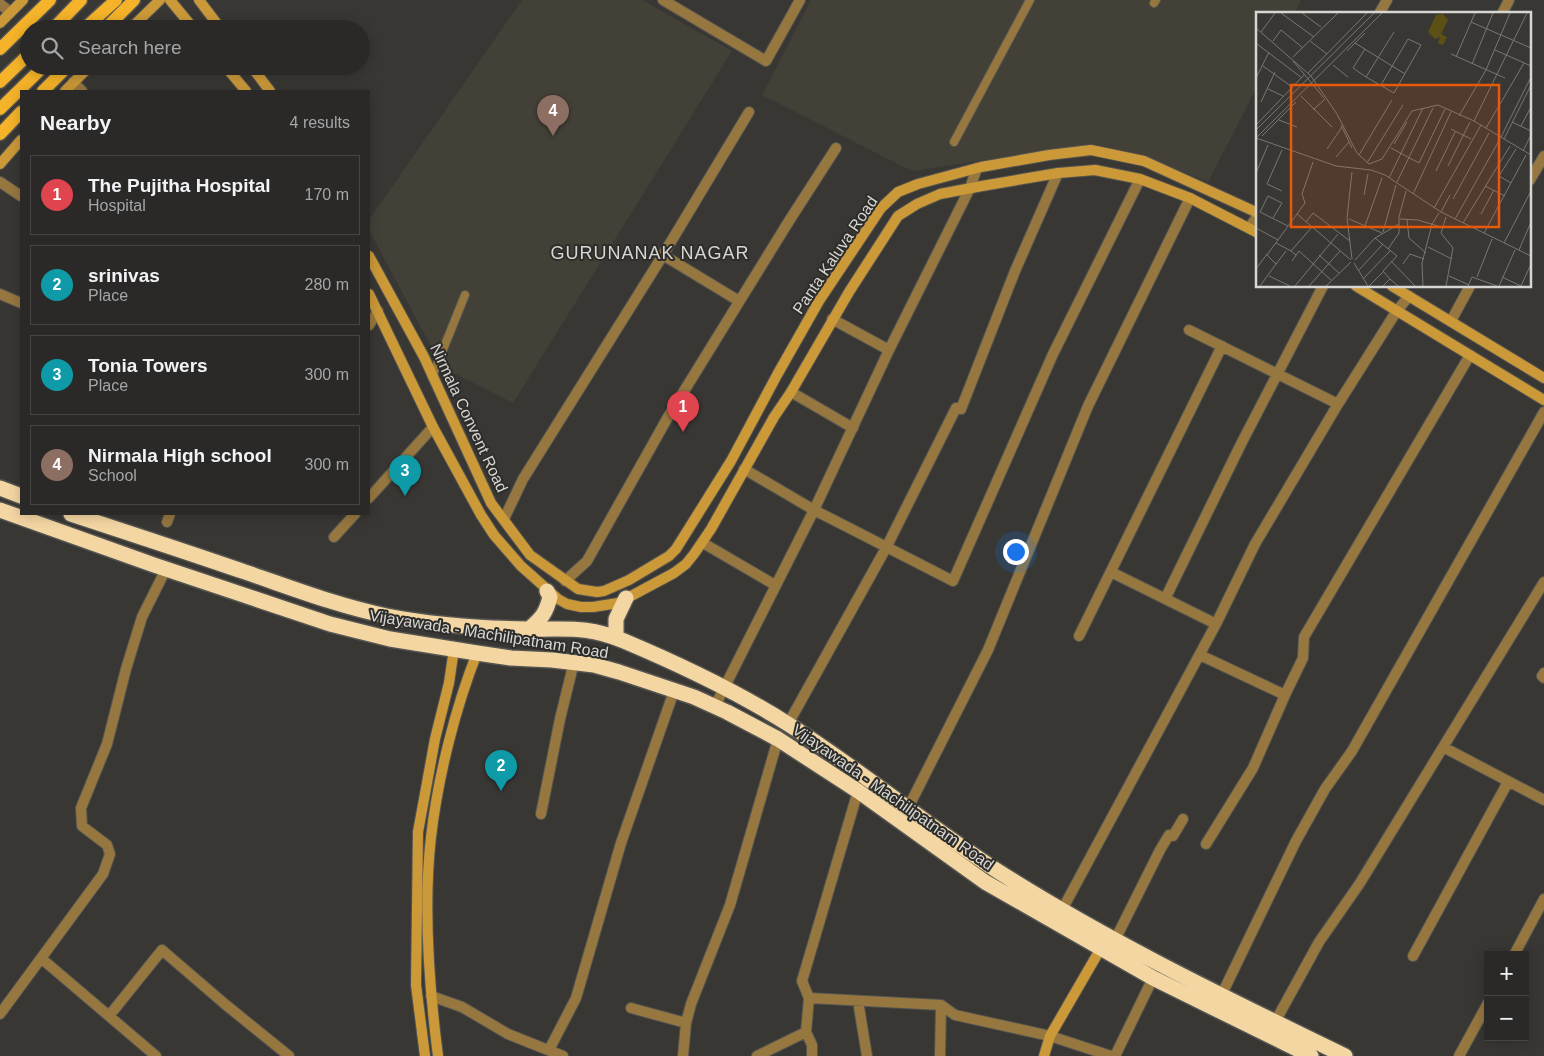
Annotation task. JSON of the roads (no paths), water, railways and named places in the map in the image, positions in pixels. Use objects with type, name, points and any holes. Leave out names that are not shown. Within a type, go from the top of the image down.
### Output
[{"type":"highway","points":[[0,488],[20,496]]},
{"type":"highway","name":"Vijayawada - Machilipatnam Road","points":[[0,510],[166,569],[330,624],[390,639],[477,653],[511,658],[574,662],[619,672],[694,697],[778,739],[858,791],[985,882],[1152,978],[1311,1056]]},
{"type":"highway","name":"Vijayawada - Machilipatnam Road","points":[[74,515],[335,603],[388,616],[462,626],[529,629],[580,628],[616,638],[695,672],[725,687],[788,724],[994,868],[1062,910],[1115,940],[1345,1056]]},
{"type":"highway","points":[[260,600],[268,580]]},
{"type":"highway","points":[[529,629],[542,618],[548,607],[550,597],[547,591]]},
{"type":"highway","points":[[616,638],[616,619],[626,598]]},
{"type":"main road","points":[[30,20],[50,0]]},
{"type":"main road","points":[[62,20],[81,0]]},
{"type":"main road","points":[[94,20],[116,0]]},
{"type":"main road","points":[[115,20],[134,0]]},
{"type":"main road","points":[[0,49],[20,29]]},
{"type":"main road","points":[[0,82],[20,63]]},
{"type":"main road","points":[[0,110],[35,75]]},
{"type":"main road","points":[[44,90],[59,75]]},
{"type":"main road","points":[[0,134],[20,113]]},
{"type":"street","points":[[0,23],[23,0]]},
{"type":"street","points":[[139,20],[160,0]]},
{"type":"street","points":[[170,0],[187,20]]},
{"type":"street","points":[[199,0],[214,20]]},
{"type":"street","points":[[666,1],[766,61],[800,0]]},
{"type":"street","points":[[1379,12],[1387,0]]},
{"type":"street","points":[[1503,12],[1509,0]]},
{"type":"street","points":[[0,4],[10,12]]},
{"type":"street","points":[[66,90],[80,75]]},
{"type":"street","points":[[233,75],[245,90]]},
{"type":"street","points":[[258,75],[269,90]]},
{"type":"street","points":[[73,82],[81,90]]},
{"type":"street","points":[[504,519],[523,479],[663,255],[749,112]]},
{"type":"street","points":[[0,164],[20,141]]},
{"type":"street","points":[[565,581],[587,561],[668,417],[836,148]]},
{"type":"street","name":"Panta Kaluva Road","points":[[587,591],[604,591],[629,580],[669,556],[676,549],[731,461],[819,301],[881,208],[898,192],[918,184],[977,168],[1049,155],[1092,150],[1144,161],[1256,213]]},
{"type":"street","points":[[1532,177],[1544,156]]},
{"type":"street","points":[[715,706],[814,510],[889,350],[970,188],[977,168]]},
{"type":"street","name":"Panta Kaluva Road","points":[[586,607],[618,603],[674,573],[686,564],[702,543],[774,417],[792,392],[832,319],[898,216],[917,204],[940,194],[970,188],[1058,173],[1095,170],[1140,179],[1190,198],[1253,231]]},
{"type":"street","points":[[788,724],[886,548],[956,408],[961,409],[1014,271],[1058,173]]},
{"type":"street","points":[[744,469],[814,510],[953,581],[1053,354],[1140,179]]},
{"type":"street","points":[[0,182],[20,195]]},
{"type":"street","points":[[908,808],[988,650],[1088,406],[1190,198]]},
{"type":"street","points":[[663,255],[739,301]]},
{"type":"street","name":"Nirmala Convent Road","points":[[370,258],[410,329],[492,503],[530,555],[578,590],[587,591]]},
{"type":"street","points":[[1165,599],[1241,444],[1322,288]]},
{"type":"street","points":[[1359,288],[1544,400]]},
{"type":"street","points":[[1395,288],[1544,378]]},
{"type":"street","points":[[1451,321],[1469,288]]},
{"type":"street","points":[[0,294],[20,302]]},
{"type":"street","name":"Nirmala Convent Road","points":[[370,296],[433,426],[481,515],[494,534],[521,566],[547,591],[567,604],[586,607]]},
{"type":"street","points":[[1062,910],[1200,655],[1256,544],[1338,404],[1396,312],[1409,296]]},
{"type":"street","points":[[370,324],[378,312]]},
{"type":"street","points":[[832,319],[889,350]]},
{"type":"street","points":[[1189,330],[1338,404]]},
{"type":"street","points":[[1080,636],[1222,346]]},
{"type":"street","points":[[1206,844],[1254,768],[1303,658],[1304,637],[1470,355]]},
{"type":"street","points":[[792,392],[852,428]]},
{"type":"street","points":[[1222,994],[1296,841],[1325,790],[1352,751],[1544,412]]},
{"type":"street","points":[[370,497],[433,426]]},
{"type":"street","points":[[334,537],[354,515]]},
{"type":"street","points":[[702,543],[775,585]]},
{"type":"street","points":[[0,1014],[103,874],[110,854],[108,845],[82,826],[81,808],[108,744],[126,669],[142,617],[166,569]]},
{"type":"street","points":[[1111,572],[1216,624]]},
{"type":"street","points":[[1275,1022],[1319,942],[1360,884],[1544,582]]},
{"type":"street","points":[[425,1056],[416,985],[418,832],[435,739],[449,683],[454,649]]},
{"type":"street","points":[[438,1056],[431,996],[428,900],[431,836],[443,770],[464,685],[477,653]]},
{"type":"street","points":[[1200,655],[1285,695]]},
{"type":"street","points":[[541,814],[560,719],[574,662]]},
{"type":"street","points":[[1544,673],[1542,676],[1544,678]]},
{"type":"street","points":[[549,1050],[576,998],[621,843],[674,691]]},
{"type":"street","points":[[683,1056],[686,1023],[698,984],[730,905],[778,739]]},
{"type":"street","points":[[1443,746],[1544,800]]},
{"type":"street","points":[[1413,956],[1508,782]]},
{"type":"street","points":[[812,1056],[812,1045],[806,1032],[809,998],[802,981],[858,791]]},
{"type":"street","points":[[1115,940],[1160,850],[1169,835],[1174,836],[1183,819]]},
{"type":"street","points":[[1516,951],[1544,899]]},
{"type":"street","points":[[1044,1056],[1050,1036],[1101,948]]},
{"type":"street","points":[[110,1016],[162,950],[289,1056]]},
{"type":"street","points":[[42,959],[154,1056]]},
{"type":"street","points":[[1115,1056],[1152,978]]},
{"type":"street","points":[[431,996],[462,1007],[508,1034],[563,1056]]},
{"type":"street","points":[[809,998],[942,1005],[955,1015],[1050,1036],[1111,1056]]},
{"type":"street","points":[[858,1001],[866,1056]]},
{"type":"street","points":[[940,1056],[942,1005]]},
{"type":"street","points":[[631,1008],[686,1023]]},
{"type":"street","points":[[1459,1056],[1484,1010]]},
{"type":"street","points":[[757,1056],[806,1032]]},
{"type":"lane","points":[[954,142],[1030,0]]},
{"type":"lane","points":[[432,377],[465,295]]},
{"type":"place","name":"Nirmala High school","points":[[553,136]]},
{"type":"place","name":"The Pujitha Hospital","points":[[683,432]]},
{"type":"place","name":"Tonia Towers","points":[[405,496]]},
{"type":"place","name":"srinivas","points":[[501,791]]},
{"type":"district","name":"GURUNANAK NAGAR","points":[[650,253]]}]
